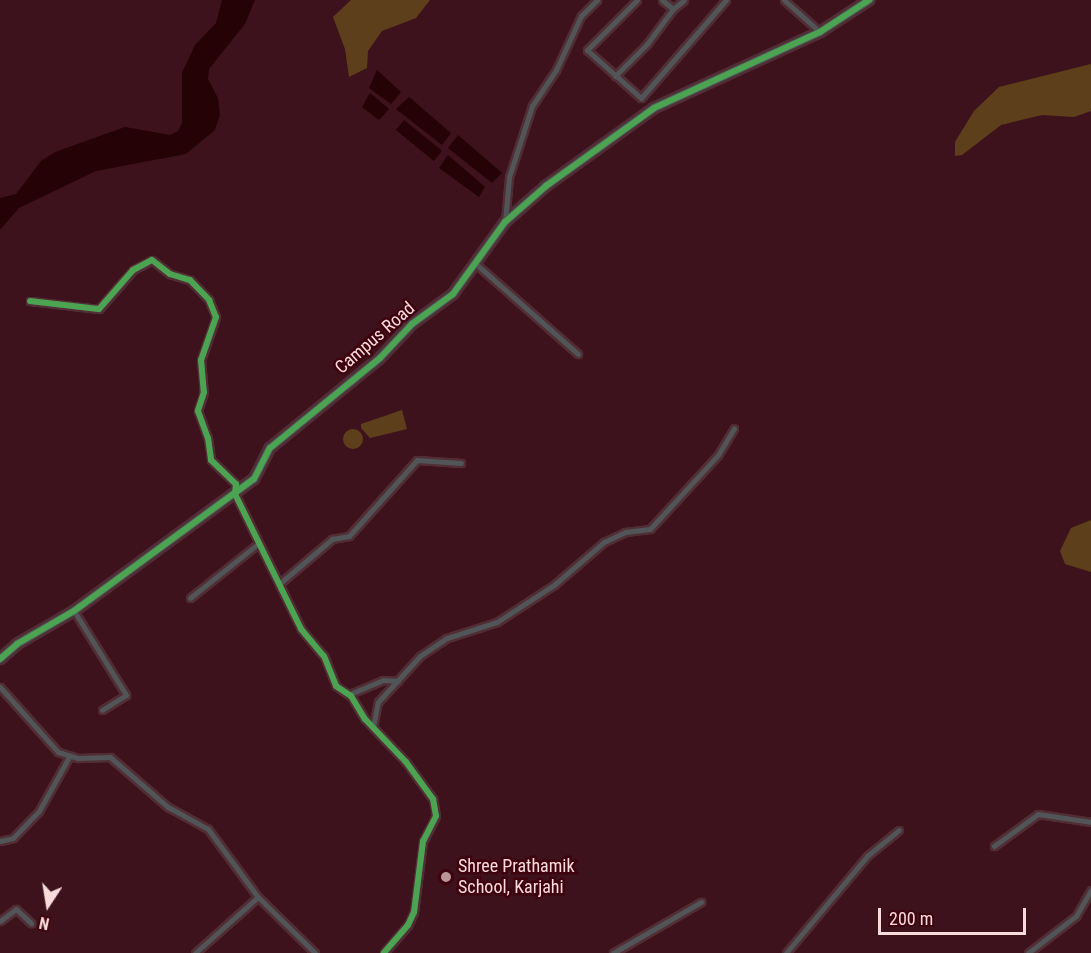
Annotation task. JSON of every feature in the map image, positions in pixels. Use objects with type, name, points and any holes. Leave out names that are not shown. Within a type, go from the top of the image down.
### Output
[{"type":"street","points":[[505,222],[509,177],[531,106],[556,70],[581,16],[597,0]]},
{"type":"street","points":[[637,0],[587,50],[641,98],[726,0]]},
{"type":"street","points":[[662,0],[674,9]]},
{"type":"street","points":[[615,76],[647,44],[674,9],[684,0]]},
{"type":"street","points":[[784,0],[820,32]]},
{"type":"street","name":"Campus Road","points":[[0,659],[16,644],[74,611],[254,479],[270,448],[380,358],[412,324],[453,294],[505,222],[546,186],[654,108],[820,32],[869,0]]},
{"type":"street","points":[[30,301],[99,309],[133,270],[152,260],[170,274],[190,280],[209,300],[216,314],[201,360],[204,392],[198,411],[208,438],[211,460],[236,484],[235,494],[301,629],[324,656],[336,686],[355,695],[383,680],[398,681]]},
{"type":"street","points":[[476,264],[578,354]]},
{"type":"street","points":[[373,728],[378,702],[420,656],[447,638],[497,622],[554,585],[604,542],[625,532],[650,529],[718,455],[734,428]]},
{"type":"street","points":[[279,584],[332,539],[349,536],[417,460],[461,463]]},
{"type":"street","points":[[190,598],[260,543]]},
{"type":"street","points":[[74,611],[126,695],[102,710]]},
{"type":"street","points":[[0,687],[28,717],[37,733],[69,757],[110,757],[168,807],[208,829],[258,897],[315,953]]},
{"type":"street","points":[[349,694],[373,728],[433,799],[436,816],[423,841],[414,912],[408,925],[384,953]]},
{"type":"street","points":[[0,841],[13,838],[39,811],[69,757]]},
{"type":"street","points":[[994,846],[1038,814],[1091,822]]},
{"type":"street","points":[[786,953],[867,856],[899,830]]},
{"type":"street","points":[[1028,953],[1076,916],[1091,890]]},
{"type":"street","points":[[195,953],[258,897]]},
{"type":"street","points":[[613,953],[701,902]]},
{"type":"street","points":[[0,921],[16,909],[31,923]]},
{"type":"shaded area","points":[[222,0],[255,0],[245,24],[209,69],[208,79],[218,98],[220,115],[215,130],[186,154],[96,171],[19,208],[0,230],[0,198],[16,194],[41,161],[55,152],[125,127],[170,135],[178,131],[182,123],[182,73],[195,45],[216,23]]},
{"type":"shaded area","points":[[351,0],[430,0],[416,18],[382,31],[368,51],[367,68],[349,77],[345,49],[333,17]]},
{"type":"shaded area","points":[[1091,64],[1091,111],[1074,117],[1042,115],[1001,125],[962,155],[955,156],[955,142],[974,111],[999,87]]},
{"type":"shaded area","points":[[377,70],[401,92],[391,104],[369,88]]},
{"type":"shaded area","points":[[370,93],[389,109],[379,120],[362,107]]},
{"type":"shaded area","points":[[409,97],[451,133],[442,145],[396,109]]},
{"type":"shaded area","points":[[404,120],[442,151],[434,161],[396,130]]},
{"type":"shaded area","points":[[458,135],[502,173],[492,183],[448,148]]},
{"type":"shaded area","points":[[448,155],[485,187],[479,197],[439,168]]},
{"type":"shaded area","points":[[402,410],[407,429],[370,438],[361,428],[361,424]]},
{"type":"shaded area","points":[[353,429],[360,432],[363,439],[360,446],[353,449],[346,446],[343,439],[346,432]]},
{"type":"shaded area","points":[[1091,520],[1091,572],[1065,564],[1060,551],[1071,528]]},
{"type":"cycle path","points":[[0,659],[17,644],[74,611],[254,479],[270,448],[380,358],[412,324],[453,294],[505,222],[546,186],[654,108],[820,32],[869,0]]},
{"type":"cycle path","points":[[30,301],[99,309],[133,270],[152,260],[170,274],[190,280],[209,300],[216,317],[201,360],[204,392],[198,411],[208,438],[211,460],[236,484],[235,494],[301,629],[324,656],[336,686],[351,696],[365,719],[406,762],[433,799],[436,816],[423,841],[414,912],[408,925],[384,953]]},
{"type":"place","name":"Shree Prathamik School, Karjahi","points":[[446,877]]}]
